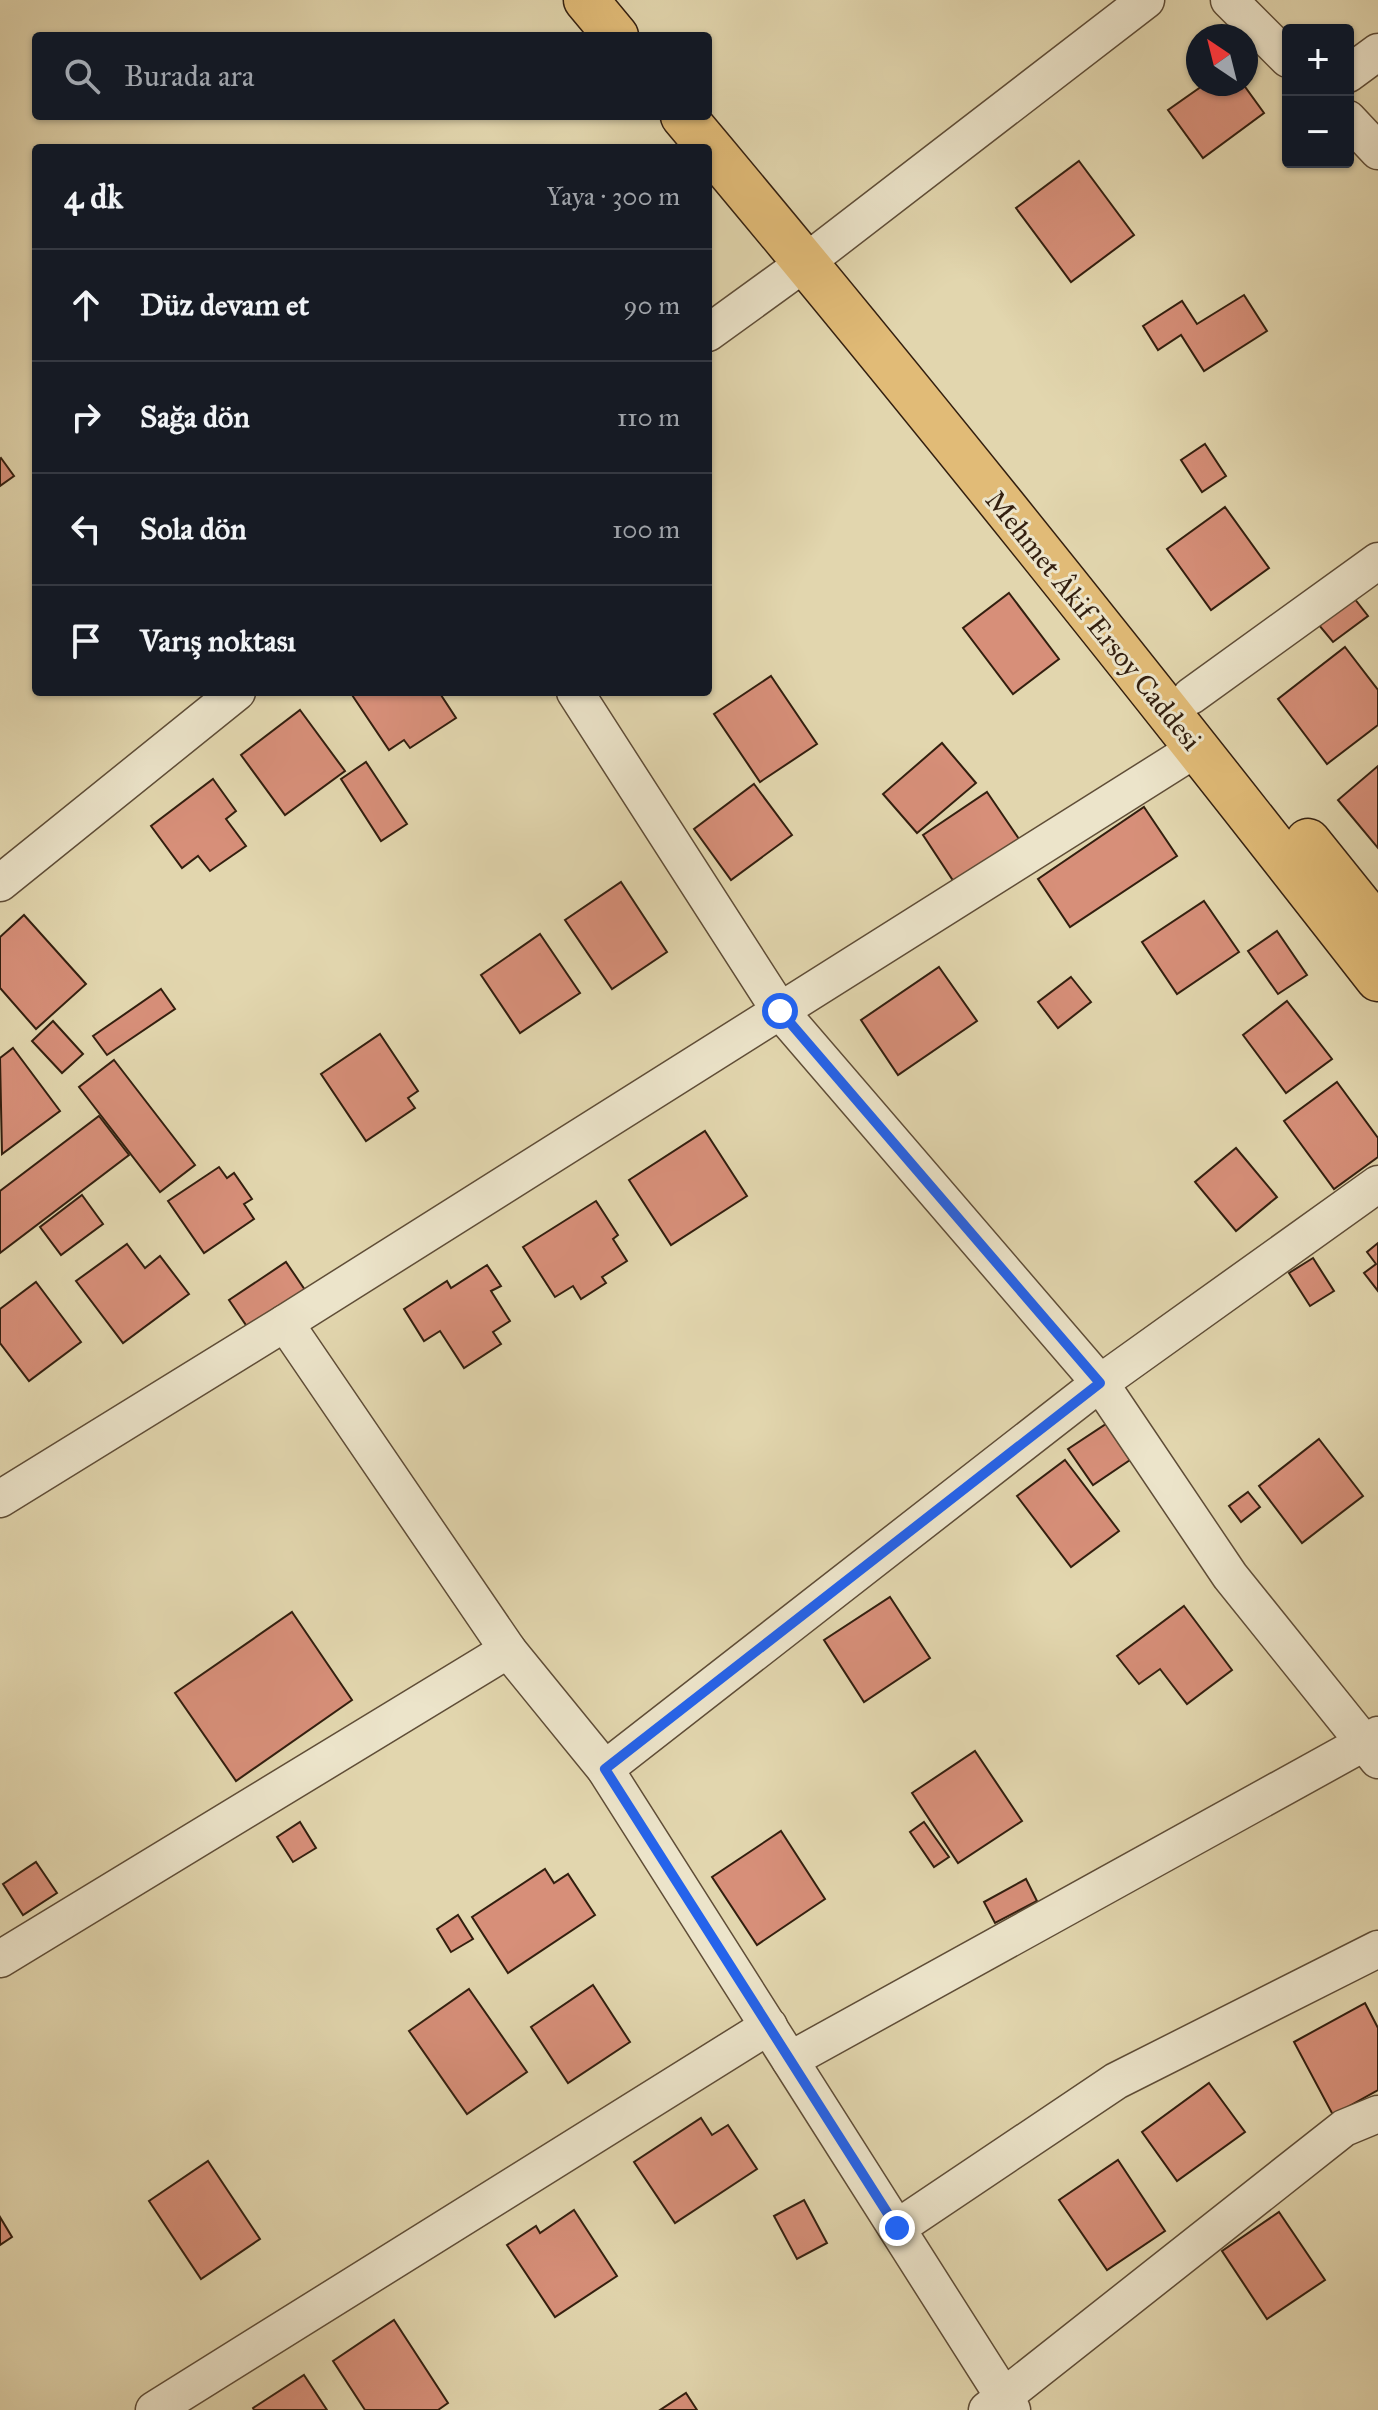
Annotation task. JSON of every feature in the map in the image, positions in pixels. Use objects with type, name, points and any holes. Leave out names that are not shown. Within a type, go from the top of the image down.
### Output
[{"type":"main road","points":[[586,0],[613,32]]},
{"type":"main road","name":"Mehmet Âkif Ersoy Caddesi","points":[[686,120],[707,144]]},
{"type":"main road","name":"Mehmet Âkif Ersoy Caddesi","points":[[712,150],[806,262],[1197,748],[1378,979]]},
{"type":"main road","name":"Mehmet Âkif Ersoy Caddesi","points":[[806,262],[1191,696],[1378,928]]},
{"type":"street","points":[[712,330],[806,262],[1146,0]]},
{"type":"street","points":[[1229,0],[1282,53]]},
{"type":"street","points":[[1354,70],[1378,52]]},
{"type":"street","points":[[1354,125],[1378,151]]},
{"type":"street","points":[[1191,696],[1378,561]]},
{"type":"street","points":[[0,883],[232,696]]},
{"type":"street","points":[[578,696],[780,1011],[1100,1383],[1230,1576],[1374,1746],[790,2060]]},
{"type":"street","points":[[0,1499],[1197,748]]},
{"type":"street","points":[[605,1769],[1100,1383],[1378,1184]]},
{"type":"street","points":[[285,1323],[508,1650],[605,1769],[897,2228],[1001,2406],[1344,2128],[1378,2114]]},
{"type":"street","points":[[0,1959],[508,1650]]},
{"type":"street","points":[[897,2228],[1116,2081],[1378,1949]]},
{"type":"street","points":[[154,2410],[769,2026]]},
{"type":"building","points":[[1188,96],[1252,96],[1264,113],[1203,158],[1168,110]]},
{"type":"building","points":[[1079,161],[1134,235],[1071,282],[1016,208]]},
{"type":"building","points":[[1244,295],[1267,331],[1204,371],[1181,335],[1158,350],[1143,326],[1182,301],[1197,324]]},
{"type":"building","points":[[1205,444],[1226,476],[1202,492],[1181,460]]},
{"type":"building","points":[[0,459],[14,476],[0,486]]},
{"type":"building","points":[[1225,507],[1269,568],[1211,610],[1167,549]]},
{"type":"building","points":[[1009,593],[1059,659],[1013,694],[963,628]]},
{"type":"building","points":[[1354,598],[1368,616],[1333,642],[1318,624]]},
{"type":"building","points":[[1345,647],[1378,690],[1378,725],[1327,764],[1278,699]]},
{"type":"building","points":[[771,676],[817,744],[760,782],[714,714]]},
{"type":"building","points":[[353,696],[442,696],[456,718],[410,748],[404,740],[389,750]]},
{"type":"building","points":[[300,710],[345,771],[285,815],[241,755]]},
{"type":"building","points":[[942,743],[976,783],[917,833],[883,794]]},
{"type":"building","points":[[366,762],[407,824],[381,841],[341,779]]},
{"type":"building","points":[[1378,766],[1378,848],[1338,800]]},
{"type":"building","points":[[213,779],[236,811],[226,819],[246,846],[210,871],[198,856],[182,868],[151,826]]},
{"type":"building","points":[[754,784],[792,835],[731,880],[694,829]]},
{"type":"building","points":[[987,792],[1019,839],[954,882],[923,835]]},
{"type":"building","points":[[1144,807],[1177,856],[1070,927],[1038,879]]},
{"type":"building","points":[[621,882],[667,952],[612,989],[565,920]]},
{"type":"building","points":[[1204,901],[1239,952],[1177,994],[1142,942]]},
{"type":"building","points":[[24,915],[86,984],[36,1029],[0,988],[0,937]]},
{"type":"building","points":[[1277,931],[1307,975],[1278,994],[1248,951]]},
{"type":"building","points":[[540,934],[580,993],[520,1033],[481,975]]},
{"type":"building","points":[[939,967],[977,1021],[898,1075],[861,1020]]},
{"type":"building","points":[[1071,977],[1091,1002],[1058,1028],[1038,1002]]},
{"type":"building","points":[[161,989],[175,1009],[107,1055],[93,1036]]},
{"type":"building","points":[[1287,1001],[1332,1059],[1286,1093],[1243,1035]]},
{"type":"building","points":[[53,1021],[83,1054],[62,1073],[32,1041]]},
{"type":"building","points":[[380,1034],[418,1091],[408,1098],[415,1108],[366,1141],[321,1074]]},
{"type":"building","points":[[13,1048],[60,1111],[2,1154],[0,1058]]},
{"type":"building","points":[[114,1060],[195,1165],[160,1192],[79,1087]]},
{"type":"building","points":[[1337,1082],[1378,1138],[1378,1157],[1334,1189],[1284,1121]]},
{"type":"building","points":[[99,1116],[129,1155],[0,1253],[0,1191]]},
{"type":"building","points":[[705,1131],[747,1196],[671,1245],[629,1180]]},
{"type":"building","points":[[1236,1148],[1277,1197],[1236,1231],[1195,1182]]},
{"type":"building","points":[[219,1167],[227,1178],[234,1173],[252,1199],[244,1204],[254,1219],[204,1253],[168,1201]]},
{"type":"building","points":[[82,1195],[103,1224],[61,1255],[40,1227]]},
{"type":"building","points":[[596,1201],[618,1235],[613,1239],[627,1261],[602,1277],[606,1283],[581,1299],[573,1286],[555,1297],[523,1247]]},
{"type":"building","points":[[1378,1243],[1378,1291],[1364,1273],[1376,1264],[1367,1252]]},
{"type":"building","points":[[127,1244],[145,1268],[160,1256],[189,1294],[123,1343],[76,1281]]},
{"type":"building","points":[[1313,1258],[1334,1291],[1310,1306],[1289,1273]]},
{"type":"building","points":[[286,1262],[305,1290],[248,1328],[229,1300]]},
{"type":"building","points":[[487,1265],[501,1286],[491,1291],[510,1321],[493,1332],[501,1344],[464,1368],[440,1331],[424,1341],[404,1309],[447,1281],[451,1288]]},
{"type":"building","points":[[36,1282],[81,1342],[29,1381],[0,1343],[0,1309]]},
{"type":"building","points":[[1106,1424],[1130,1460],[1093,1485],[1068,1449]]},
{"type":"building","points":[[1319,1439],[1363,1496],[1302,1543],[1259,1486]]},
{"type":"building","points":[[1065,1460],[1119,1531],[1071,1567],[1017,1496]]},
{"type":"building","points":[[1248,1492],[1260,1507],[1241,1522],[1229,1506]]},
{"type":"building","points":[[890,1597],[930,1658],[864,1702],[824,1640]]},
{"type":"building","points":[[1184,1606],[1232,1670],[1187,1704],[1160,1669],[1139,1684],[1117,1656]]},
{"type":"building","points":[[292,1612],[352,1700],[236,1781],[175,1693]]},
{"type":"building","points":[[975,1751],[1022,1821],[958,1863],[912,1793]]},
{"type":"building","points":[[300,1822],[316,1848],[293,1862],[277,1837]]},
{"type":"building","points":[[924,1822],[949,1857],[934,1867],[910,1832]]},
{"type":"building","points":[[781,1831],[825,1899],[757,1945],[712,1877]]},
{"type":"building","points":[[36,1862],[57,1893],[23,1915],[3,1884]]},
{"type":"building","points":[[545,1869],[554,1883],[568,1874],[595,1915],[508,1973],[472,1917]]},
{"type":"building","points":[[1026,1879],[1037,1901],[995,1923],[984,1902]]},
{"type":"building","points":[[458,1915],[473,1939],[451,1952],[437,1929]]},
{"type":"building","points":[[593,1985],[630,2042],[568,2083],[531,2027]]},
{"type":"building","points":[[469,1989],[527,2072],[467,2114],[409,2031]]},
{"type":"building","points":[[1365,2003],[1378,2028],[1378,2090],[1333,2115],[1294,2042]]},
{"type":"building","points":[[1209,2083],[1245,2132],[1177,2181],[1142,2132]]},
{"type":"building","points":[[701,2118],[712,2135],[728,2125],[757,2169],[675,2223],[634,2162]]},
{"type":"building","points":[[1118,2160],[1165,2231],[1107,2270],[1059,2200]]},
{"type":"building","points":[[208,2161],[260,2239],[201,2279],[149,2201]]},
{"type":"building","points":[[804,2200],[827,2243],[797,2259],[774,2216]]},
{"type":"building","points":[[574,2210],[617,2276],[555,2317],[507,2245],[536,2226],[540,2233]]},
{"type":"building","points":[[1279,2212],[1325,2280],[1267,2319],[1222,2251]]},
{"type":"building","points":[[0,2217],[12,2237],[0,2245]]},
{"type":"building","points":[[394,2320],[448,2403],[438,2410],[365,2410],[333,2361]]},
{"type":"building","points":[[304,2375],[327,2410],[254,2410],[253,2408]]},
{"type":"building","points":[[686,2393],[697,2410],[660,2410]]},
{"type":"route","points":[[780,1011],[1100,1383],[605,1769],[897,2228]]}]
